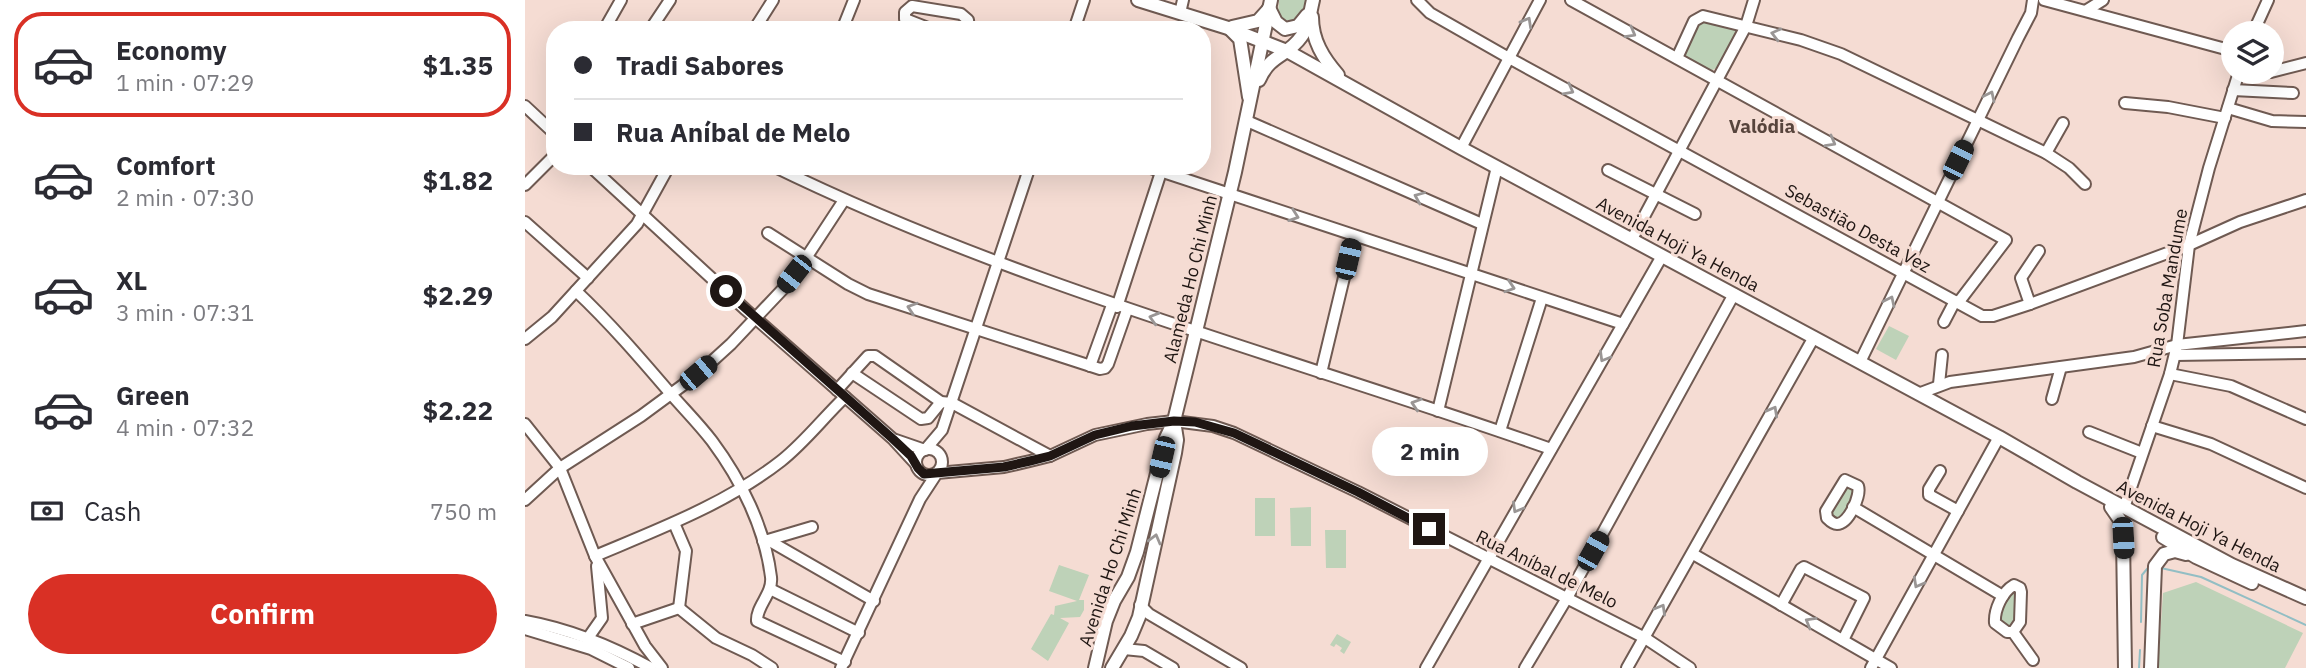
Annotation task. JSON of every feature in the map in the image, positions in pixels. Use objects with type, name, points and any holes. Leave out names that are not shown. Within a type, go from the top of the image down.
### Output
[{"type":"main road","name":"Avenida Hoji Ya Henda","points":[[1138,0],[1181,7],[1287,51],[2124,508],[2232,565],[2306,598]]},
{"type":"main road","points":[[1270,4],[1279,26],[1291,29],[1303,21],[1313,1]]},
{"type":"main road","points":[[1250,104],[1268,64],[1287,51],[1303,35],[1313,1]]},
{"type":"main road","points":[[1313,1],[1312,26],[1318,47],[1336,73],[1349,85]]},
{"type":"main road","points":[[1228,27],[1244,26],[1258,21],[1270,4]]},
{"type":"main road","points":[[1250,104],[1270,4]]},
{"type":"main road","points":[[1270,4],[1274,37],[1287,51]]},
{"type":"main road","points":[[1228,27],[1240,39],[1250,104]]},
{"type":"main road","name":"Alameda Ho Chi Minh","points":[[1174,421],[1250,104]]},
{"type":"main road","name":"Avenida Ho Chi Minh","points":[[1112,668],[1134,630],[1176,444],[1174,421]]},
{"type":"main road","name":"Avenida Ho Chi Minh","points":[[1095,668],[1111,609],[1132,569],[1166,438],[1174,421]]},
{"type":"main road","name":"Avenida Hoji Ya Henda","points":[[2077,482],[2111,507],[2196,557],[2306,607]]},
{"type":"main road","points":[[2111,507],[2120,520],[2123,538],[2125,668]]},
{"type":"main road","points":[[2151,668],[2156,562],[2164,554],[2175,551],[2196,557]]},
{"type":"main road","points":[[1111,609],[1117,601],[1126,596],[1140,606]]},
{"type":"main road","points":[[2126,634],[2152,635]]},
{"type":"main road","points":[[1103,635],[1106,651],[1113,653],[1124,649]]},
{"type":"street","points":[[656,21],[670,0]]},
{"type":"street","points":[[760,21],[773,0]]},
{"type":"street","points":[[846,21],[854,0]]},
{"type":"street","points":[[1077,21],[1084,0]]},
{"type":"street","name":"Sebastião Desta Vez","points":[[1417,0],[1430,13],[1509,58],[1987,317],[2030,304],[2189,245],[2240,222],[2306,200]]},
{"type":"street","points":[[1461,148],[1539,0]]},
{"type":"street","points":[[1571,0],[2005,240],[1944,323]]},
{"type":"street","points":[[1632,239],[1747,26],[1754,0]]},
{"type":"street","points":[[1860,362],[2031,13],[2033,0]]},
{"type":"street","points":[[2044,0],[2221,48]]},
{"type":"street","points":[[2087,10],[2103,0]]},
{"type":"street","points":[[2258,21],[2268,0]]},
{"type":"street","points":[[608,21],[618,1]]},
{"type":"street","points":[[910,21],[905,19],[905,12],[912,6],[961,14],[968,21]]},
{"type":"street","points":[[1677,58],[1691,26],[1700,17],[1707,16],[1810,43],[1841,54],[2046,153],[2069,168],[2085,184]]},
{"type":"street","points":[[2284,69],[2306,63]]},
{"type":"street","name":"Rua Soba Mandume","points":[[2124,508],[2170,374],[2176,350],[2189,245],[2235,84]]},
{"type":"street","points":[[2233,90],[2293,93]]},
{"type":"street","points":[[2126,103],[2226,113],[2271,121],[2306,122]]},
{"type":"street","points":[[525,106],[546,126]]},
{"type":"street","points":[[1247,121],[1486,224]]},
{"type":"street","points":[[2046,153],[2063,123]]},
{"type":"street","points":[[525,185],[546,164]]},
{"type":"street","points":[[1438,411],[1470,274],[1486,224],[1497,167]]},
{"type":"street","points":[[1608,170],[1695,214]]},
{"type":"street","points":[[600,175],[893,439],[924,474],[937,473]]},
{"type":"street","points":[[525,340],[576,291],[643,215],[664,175]]},
{"type":"street","points":[[793,175],[844,200],[998,264],[1119,307],[1551,449]]},
{"type":"street","points":[[576,291],[608,322],[712,441],[741,488],[766,540],[771,579],[770,589],[757,615],[757,621],[843,665],[920,499],[943,464],[940,446],[948,416],[947,403],[977,330],[1027,175]]},
{"type":"street","points":[[768,233],[857,289],[1102,370],[1108,364],[1119,307],[1160,175]]},
{"type":"street","points":[[1170,175],[1623,324]]},
{"type":"street","points":[[525,500],[560,468],[671,394],[714,359],[756,318],[806,258],[844,200]]},
{"type":"street","points":[[525,222],[588,278]]},
{"type":"street","points":[[1321,373],[1354,236]]},
{"type":"street","points":[[2030,304],[2021,278],[2039,251]]},
{"type":"street","points":[[1426,668],[1662,256]]},
{"type":"street","points":[[1525,668],[1567,598],[1734,294]]},
{"type":"street","points":[[1500,431],[1542,298]]},
{"type":"street","points":[[1090,366],[1119,307]]},
{"type":"street","points":[[1918,394],[1939,384],[2306,331]]},
{"type":"street","points":[[1627,668],[1814,337]]},
{"type":"street","points":[[2176,350],[2306,353]]},
{"type":"street","points":[[595,556],[674,523],[741,488],[791,452],[841,393],[852,373],[871,355],[947,403],[1050,456]]},
{"type":"street","points":[[1939,384],[1942,355]]},
{"type":"street","points":[[2052,399],[2061,367]]},
{"type":"street","points":[[852,373],[921,419],[928,418],[947,403]]},
{"type":"street","points":[[2170,374],[2231,386],[2306,419]]},
{"type":"street","points":[[920,499],[921,482],[917,457],[938,436],[948,416]]},
{"type":"street","name":"Rua Aníbal de Melo","points":[[937,473],[1004,467],[1050,456],[1107,432],[1174,421],[1203,423],[1234,433],[1358,492],[1645,638],[1690,668]]},
{"type":"street","points":[[525,424],[560,468],[595,556],[632,624],[662,668]]},
{"type":"street","points":[[2152,426],[2211,444],[2306,488]]},
{"type":"street","points":[[2089,432],[2142,453]]},
{"type":"street","points":[[1874,664],[1999,438]]},
{"type":"street","points":[[893,439],[925,450],[933,449],[947,464],[961,470]]},
{"type":"street","points":[[1940,471],[1929,489],[1929,495],[1958,511]]},
{"type":"street","points":[[1853,507],[2003,596]]},
{"type":"street","points":[[674,523],[686,551],[680,608]]},
{"type":"street","points":[[766,540],[811,527]]},
{"type":"street","points":[[766,540],[874,601]]},
{"type":"street","points":[[1693,554],[1843,640],[1874,664],[1891,668]]},
{"type":"street","points":[[588,638],[602,618],[595,556]]},
{"type":"street","points":[[1781,605],[1804,567],[1864,598],[1843,640]]},
{"type":"street","points":[[2011,586],[2021,589],[2019,622],[2014,632],[2007,632],[1995,624],[1994,616],[2011,586]]},
{"type":"street","points":[[770,589],[859,634]]},
{"type":"street","points":[[1140,606],[1241,668]]},
{"type":"street","points":[[632,624],[680,608]]},
{"type":"street","points":[[680,608],[716,638],[772,668]]},
{"type":"street","points":[[525,621],[588,638],[651,668]]},
{"type":"street","points":[[525,629],[591,649],[629,668]]},
{"type":"street","points":[[2014,632],[2033,660]]},
{"type":"street","points":[[1124,649],[1144,651],[1173,668]]},
{"type":"green space","points":[[1279,0],[1306,0],[1303,14],[1296,21],[1283,20],[1278,13]]},
{"type":"green space","points":[[1703,20],[1736,28],[1735,36],[1716,68],[1711,71],[1684,54]]},
{"type":"green space","points":[[1889,326],[1909,336],[1896,360],[1876,349]]},
{"type":"green space","points":[[1846,483],[1852,488],[1854,498],[1844,517],[1835,520],[1830,517],[1829,507]]},
{"type":"green space","points":[[1255,498],[1275,498],[1275,536],[1255,536]]},
{"type":"green space","points":[[1311,507],[1311,546],[1291,546],[1290,508]]},
{"type":"green space","points":[[1325,530],[1346,530],[1346,568],[1326,568]]},
{"type":"green space","points":[[1059,565],[1089,575],[1079,600],[1084,600],[1084,610],[1080,617],[1060,618],[1069,623],[1048,661],[1031,649],[1051,614],[1054,615],[1055,606],[1077,601],[1049,591]]},
{"type":"green space","points":[[2196,582],[2303,633],[2285,668],[2158,668],[2163,593]]},
{"type":"green space","points":[[2016,588],[2015,614],[2008,627],[1998,623],[1999,605]]},
{"type":"green space","points":[[1337,634],[1351,642],[1344,654],[1340,651],[1342,648],[1336,644],[1334,647],[1330,645]]},
{"type":"waterway","points":[[2161,568],[2201,577],[2306,625]]},
{"type":"waterway","points":[[2141,622],[2142,575],[2147,569]]},
{"type":"waterway","points":[[2139,668],[2140,650]]},
{"type":"district","name":"Valódia","points":[[1762,126]]},
{"type":"route","points":[[726,291],[893,439],[911,456],[924,474],[1004,467],[1050,456],[1095,435],[1132,426],[1174,421],[1195,422],[1234,433],[1429,529]]}]
